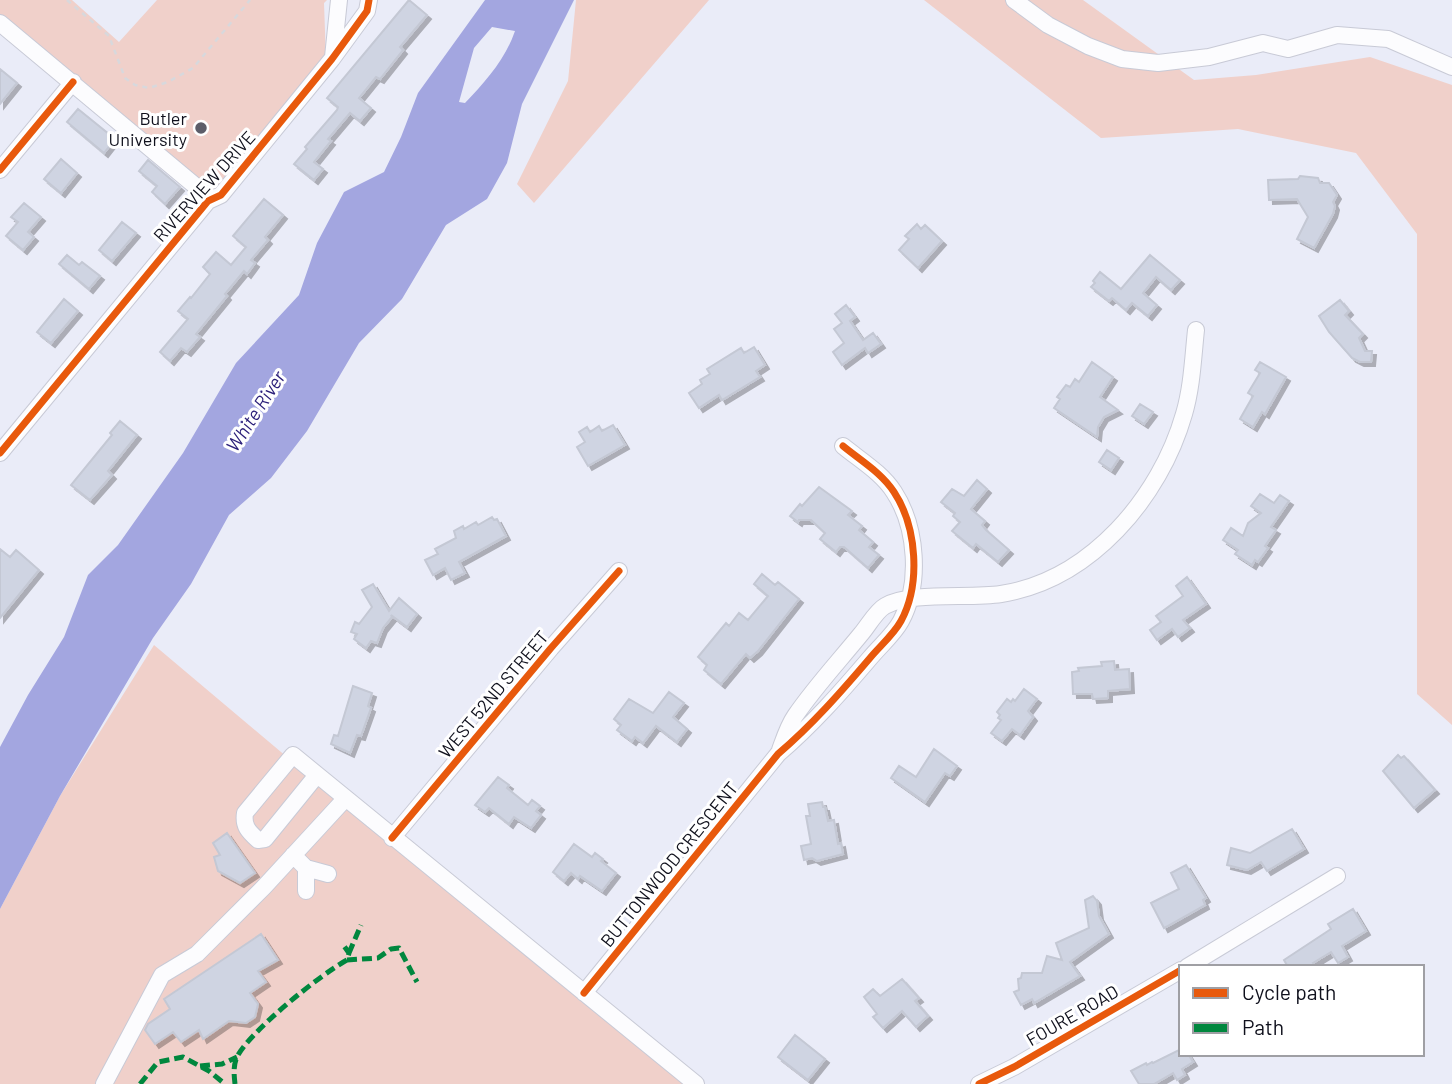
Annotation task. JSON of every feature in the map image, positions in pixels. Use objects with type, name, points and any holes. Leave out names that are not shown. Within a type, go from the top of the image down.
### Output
[{"type":"street","points":[[332,59],[338,0]]},
{"type":"street","name":"RIVERVIEW DRIVE","points":[[0,453],[211,199],[221,195],[332,59],[367,11],[369,0]]},
{"type":"street","points":[[1014,0],[1048,25],[1088,46],[1122,59],[1158,64],[1209,57],[1263,43],[1288,49],[1336,35],[1388,39],[1452,67]]},
{"type":"street","points":[[0,23],[211,199]]},
{"type":"street","points":[[0,170],[73,82]]},
{"type":"street","points":[[778,754],[793,718],[884,606],[911,598],[977,597],[1018,590],[1067,570],[1106,542],[1144,495],[1173,445],[1189,392],[1196,330]]},
{"type":"street","points":[[778,754],[812,725],[901,622],[911,598],[913,546],[904,511],[884,480],[843,446]]},
{"type":"street","name":"WEST 52ND STREET","points":[[392,838],[619,571]]},
{"type":"street","name":"BUTTONWOOD CRESCENT","points":[[584,993],[778,754]]},
{"type":"street","points":[[317,775],[265,839],[258,840],[248,832],[243,823],[245,813],[293,755],[696,1084]]},
{"type":"street","points":[[104,1084],[162,975],[197,954],[345,799]]},
{"type":"street","points":[[293,855],[306,868],[328,874]]},
{"type":"street","points":[[306,868],[306,891]]},
{"type":"street","points":[[1190,965],[1337,876]]},
{"type":"street","name":"FOURE ROAD","points":[[979,1084],[1014,1067],[1179,971]]},
{"type":"path","points":[[67,0],[109,36],[125,78],[135,85],[149,88],[168,82],[193,68],[250,0]]},
{"type":"shaded area","name":"Butler University","points":[[0,0],[72,0],[119,42],[157,0],[327,0],[324,3],[326,60],[213,196],[0,14]]},
{"type":"shaded area","points":[[576,0],[709,0],[534,203],[517,184],[568,81]]},
{"type":"shaded area","points":[[924,0],[1083,0],[1194,80],[1256,75],[1370,57],[1452,85],[1452,725],[1417,694],[1417,234],[1356,153],[1238,129],[1101,138]]},
{"type":"shaded area","points":[[154,645],[395,848],[684,1084],[0,1084],[0,909],[60,796]]},
{"type":"water","name":"White River","points":[[485,0],[574,0],[522,104],[507,163],[487,199],[446,225],[402,299],[359,343],[307,431],[271,478],[229,515],[191,584],[153,638],[60,796],[0,909],[0,747],[64,637],[88,575],[118,545],[183,453],[236,363],[299,295],[317,243],[344,192],[384,172],[418,93]],"holes":[[[492,27],[515,31],[506,51],[487,78],[465,103],[459,102],[474,48]]]},
{"type":"building","points":[[409,0],[427,15],[400,47],[403,50],[380,79],[376,77],[359,98],[371,108],[360,121],[350,113],[328,139],[331,141],[314,162],[323,169],[314,180],[294,164],[337,110],[338,107],[327,98]]},
{"type":"building","points":[[0,69],[17,83],[0,104]]},
{"type":"building","points":[[78,109],[115,139],[104,153],[67,122]]},
{"type":"building","points":[[61,159],[77,173],[61,193],[44,179]]},
{"type":"building","points":[[148,160],[180,187],[165,204],[152,192],[157,186],[139,171]]},
{"type":"building","points":[[1300,176],[1318,178],[1320,183],[1329,183],[1337,195],[1333,202],[1333,214],[1314,248],[1297,239],[1308,217],[1297,199],[1269,200],[1268,180],[1298,179]]},
{"type":"building","points":[[264,199],[283,215],[265,237],[268,240],[251,260],[255,263],[247,274],[244,271],[196,334],[200,337],[187,352],[181,348],[170,361],[160,352],[188,319],[178,311],[210,274],[203,267],[216,252],[231,265],[246,247],[233,236]]},
{"type":"building","points":[[24,203],[41,217],[28,232],[34,237],[23,250],[6,236],[18,222],[11,217]]},
{"type":"building","points":[[122,222],[136,233],[112,261],[99,250]]},
{"type":"building","points":[[917,224],[921,229],[925,225],[942,241],[918,268],[899,250],[909,239],[905,236]]},
{"type":"building","points":[[67,255],[79,265],[82,262],[100,276],[89,289],[59,264]]},
{"type":"building","points":[[1150,255],[1180,280],[1171,290],[1156,277],[1143,293],[1157,305],[1148,316],[1132,303],[1126,310],[1112,298],[1109,301],[1091,287],[1100,272],[1121,289]]},
{"type":"building","points":[[64,299],[78,311],[51,343],[37,332]]},
{"type":"building","points":[[1340,300],[1349,311],[1345,315],[1363,334],[1359,338],[1365,351],[1372,351],[1371,362],[1360,362],[1352,358],[1319,316]]},
{"type":"building","points":[[846,305],[855,317],[850,321],[863,340],[873,333],[881,344],[868,353],[865,348],[842,365],[833,352],[844,343],[834,329],[842,323],[835,314]]},
{"type":"building","points":[[754,347],[765,365],[756,371],[760,377],[722,400],[719,395],[699,408],[689,393],[702,384],[700,380],[710,374],[707,369],[741,348],[744,353]]},
{"type":"building","points":[[1092,362],[1113,377],[1100,397],[1118,410],[1104,417],[1098,427],[1097,437],[1054,408],[1060,399],[1057,397],[1066,385],[1070,387],[1075,379],[1079,382]]},
{"type":"building","points":[[1260,362],[1286,377],[1265,414],[1262,412],[1253,427],[1240,419],[1253,396],[1248,393],[1260,373],[1255,370]]},
{"type":"building","points":[[1140,404],[1153,412],[1144,424],[1132,416]]},
{"type":"building","points":[[120,421],[137,435],[108,471],[112,475],[90,500],[71,485],[112,435],[110,433]]},
{"type":"building","points":[[613,425],[625,445],[588,466],[577,447],[585,442],[579,432],[587,427],[590,432],[599,426],[602,431]]},
{"type":"building","points":[[1107,450],[1119,458],[1111,470],[1099,462]]},
{"type":"building","points":[[977,480],[987,489],[971,509],[985,521],[982,525],[986,530],[1009,550],[998,562],[976,544],[973,548],[952,531],[960,522],[953,516],[955,513],[941,502],[952,489],[964,496]]},
{"type":"building","points":[[819,487],[852,511],[848,515],[862,526],[859,530],[873,542],[869,547],[879,555],[868,568],[844,547],[840,547],[836,552],[820,539],[825,533],[811,520],[798,522],[790,516]]},
{"type":"building","points":[[1260,494],[1274,503],[1280,495],[1289,501],[1271,527],[1276,530],[1265,546],[1268,548],[1258,562],[1255,560],[1252,565],[1235,554],[1238,550],[1223,540],[1231,528],[1243,536],[1248,523],[1261,513],[1251,506]]},
{"type":"building","points":[[492,517],[497,519],[506,536],[459,562],[465,573],[451,580],[445,568],[433,575],[425,560],[438,554],[435,549],[456,538],[454,531],[476,522],[478,525]]},
{"type":"building","points":[[0,549],[10,557],[16,550],[39,570],[0,618]]},
{"type":"building","points":[[762,574],[775,585],[778,582],[799,599],[758,651],[750,658],[746,654],[721,684],[704,670],[707,665],[698,657],[726,623],[729,626],[739,613],[748,620],[768,596],[754,584]]},
{"type":"building","points":[[1187,577],[1206,604],[1183,620],[1190,628],[1178,637],[1172,629],[1157,640],[1150,630],[1161,622],[1156,616],[1183,596],[1176,586]]},
{"type":"building","points":[[373,584],[389,611],[399,598],[417,614],[407,627],[391,615],[377,643],[371,641],[366,648],[354,639],[357,634],[351,632],[355,622],[359,624],[372,607],[362,590]]},
{"type":"building","points":[[1114,661],[1115,670],[1129,669],[1130,689],[1108,691],[1108,698],[1093,699],[1092,694],[1073,694],[1072,672],[1079,671],[1078,668],[1102,666],[1101,662]]},
{"type":"building","points":[[353,686],[372,693],[368,706],[371,708],[361,736],[357,735],[350,753],[331,744],[334,735],[338,736]]},
{"type":"building","points":[[1024,689],[1037,699],[1028,711],[1033,717],[1020,735],[1012,729],[1002,741],[991,733],[1001,720],[997,712],[1007,699],[1015,701]]},
{"type":"building","points":[[669,692],[684,703],[673,717],[687,729],[677,742],[656,726],[643,743],[635,737],[632,741],[617,730],[621,725],[614,719],[629,699],[653,713]]},
{"type":"building","points":[[934,749],[957,766],[950,776],[945,773],[925,802],[891,778],[899,766],[916,777]]},
{"type":"building","points":[[1398,755],[1401,758],[1404,756],[1435,790],[1414,808],[1383,771]]},
{"type":"building","points":[[498,777],[528,805],[532,800],[540,806],[536,811],[541,815],[531,828],[514,817],[509,824],[489,808],[485,812],[475,805]]},
{"type":"building","points":[[822,802],[828,821],[834,820],[838,844],[841,843],[843,854],[817,861],[812,858],[804,860],[801,846],[811,844],[806,816],[810,816],[808,804]]},
{"type":"building","points":[[1292,829],[1304,849],[1267,871],[1261,862],[1247,870],[1227,865],[1231,848],[1250,853]]},
{"type":"building","points":[[227,833],[255,873],[240,883],[218,871],[214,857],[220,855],[213,843]]},
{"type":"building","points":[[574,844],[592,857],[595,853],[616,873],[602,891],[580,876],[578,879],[571,873],[564,881],[553,872]]},
{"type":"building","points":[[1186,865],[1206,898],[1203,900],[1205,905],[1164,928],[1151,903],[1179,889],[1171,873]]},
{"type":"building","points":[[1093,896],[1097,901],[1099,916],[1109,934],[1070,962],[1080,976],[1034,1003],[1032,999],[1021,1005],[1014,992],[1019,990],[1018,979],[1022,973],[1042,973],[1047,956],[1062,960],[1056,943],[1089,928],[1085,900]]},
{"type":"building","points":[[1353,909],[1366,931],[1342,946],[1348,957],[1338,963],[1331,952],[1313,963],[1314,965],[1287,965],[1284,960],[1331,929],[1328,924]]},
{"type":"building","points":[[261,934],[278,960],[258,971],[266,982],[250,993],[258,1004],[255,1017],[246,1023],[229,1021],[203,1039],[199,1030],[181,1042],[173,1032],[155,1044],[145,1030],[148,1024],[170,1009],[164,999]]},
{"type":"building","points":[[902,979],[919,998],[915,1001],[928,1016],[916,1027],[902,1011],[883,1028],[873,1017],[877,1014],[864,997],[873,989],[880,996]]},
{"type":"building","points":[[795,1035],[825,1059],[808,1080],[778,1057]]},
{"type":"building","points":[[1179,1050],[1179,1056],[1189,1056],[1193,1062],[1182,1069],[1185,1075],[1177,1080],[1173,1073],[1154,1084],[1139,1084],[1131,1071],[1146,1063],[1153,1063]]},
{"type":"marked path","points":[[349,953],[361,925]]},
{"type":"marked path","points":[[235,1084],[235,1064],[244,1046],[287,1004],[347,960],[349,953],[344,946]]},
{"type":"marked path","points":[[347,960],[378,958],[391,949],[399,948],[417,982]]},
{"type":"marked path","points":[[140,1084],[158,1062],[183,1057],[209,1071],[225,1084]]},
{"type":"marked path","points":[[200,1066],[222,1064],[237,1057]]},
{"type":"cycle path","points":[[0,453],[208,201],[221,195],[332,59],[367,11],[369,0]]},
{"type":"cycle path","points":[[0,170],[73,82]]},
{"type":"cycle path","points":[[584,993],[778,754],[826,708],[901,621],[912,590],[914,573],[912,538],[908,522],[889,485],[843,446]]},
{"type":"cycle path","points":[[392,838],[619,571]]},
{"type":"cycle path","points":[[979,1084],[1014,1067],[1179,971]]},
{"type":"place","name":"Butler University","points":[[201,128]]}]
